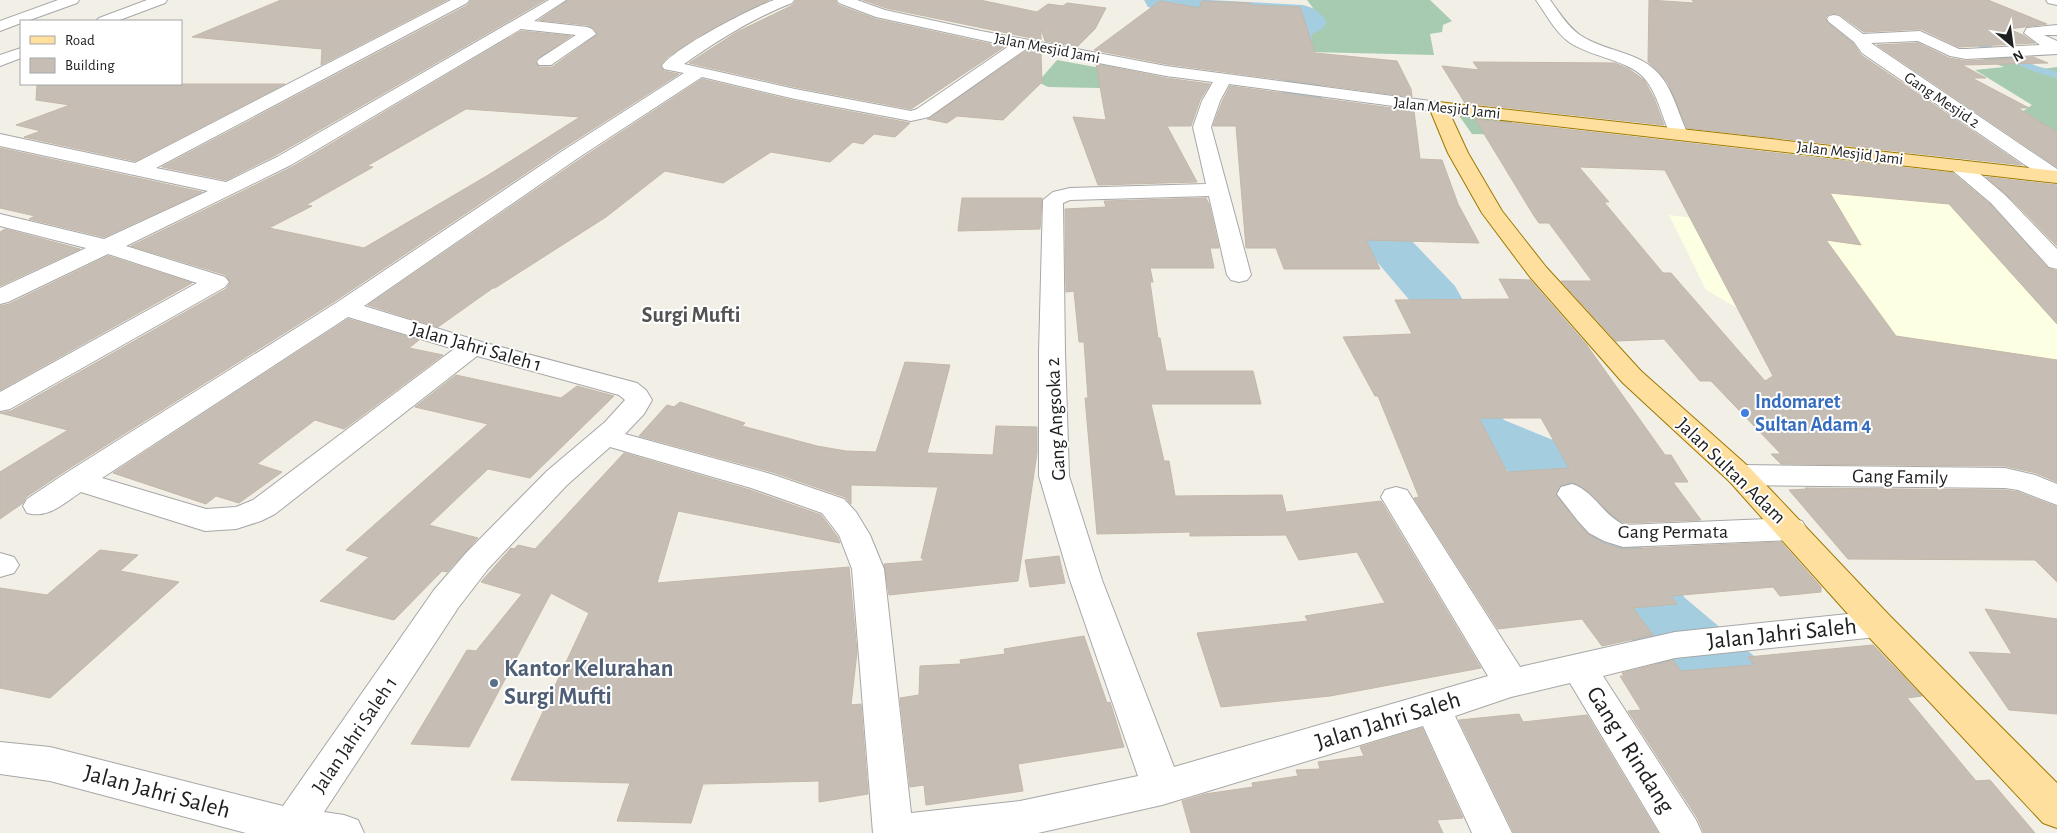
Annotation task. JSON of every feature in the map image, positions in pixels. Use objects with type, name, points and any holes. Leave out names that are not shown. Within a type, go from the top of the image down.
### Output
[{"type":"main road","name":"Jalan Mesjid Jami","points":[[1438,107],[1678,132],[2055,176]]},
{"type":"main road","name":"Jalan Sultan Adam","points":[[1438,107],[1458,153],[1493,212],[1538,272],[1632,377],[1740,475],[1877,624],[2057,810]]},
{"type":"street","points":[[0,26],[72,0]]},
{"type":"street","points":[[107,20],[160,0]]},
{"type":"street","points":[[138,169],[462,0]]},
{"type":"street","points":[[0,297],[228,189],[335,132],[559,0]]},
{"type":"street","points":[[787,0],[730,28],[694,49],[670,66],[795,94],[911,116],[923,113],[1024,44]]},
{"type":"street","name":"Jalan Mesjid Jami","points":[[844,0],[881,14],[1166,71],[1438,107]]},
{"type":"street","points":[[1543,0],[1567,32],[1576,40],[1594,50],[1642,69],[1652,76],[1678,132]]},
{"type":"street","points":[[2053,0],[2057,1]]},
{"type":"street","name":"Gang Mesjid 2","points":[[1834,19],[1860,39],[1868,50],[2055,176]]},
{"type":"street","points":[[519,24],[587,32],[588,34],[580,41],[545,62]]},
{"type":"street","points":[[2057,30],[2032,31],[2041,40],[2057,48]]},
{"type":"street","points":[[1860,39],[1920,36],[1962,54],[2003,53],[2057,48]]},
{"type":"street","points":[[0,61],[20,53]]},
{"type":"street","points":[[38,506],[345,308],[571,154],[699,71]]},
{"type":"street","points":[[1223,80],[1211,101],[1202,127],[1239,275]]},
{"type":"street","points":[[0,140],[228,189]]},
{"type":"street","points":[[1959,166],[1998,199],[2057,262]]},
{"type":"street","name":"Gang Angsoka 2","points":[[1162,788],[1086,580],[1054,476],[1052,353],[1053,200],[1070,194],[1218,190]]},
{"type":"street","points":[[0,220],[108,247],[217,282],[0,403]]},
{"type":"street","name":"Jalan Jahri Saleh 1","points":[[292,827],[446,599],[476,560],[557,478],[606,437],[634,408],[639,400],[628,389],[473,347],[345,308]]},
{"type":"street","points":[[76,480],[205,520],[241,518],[264,507],[473,347]]},
{"type":"street","points":[[606,437],[760,481],[834,506],[843,514],[863,554],[868,569],[893,833]]},
{"type":"street","name":"Gang Family","points":[[1740,475],[2005,478],[2025,482],[2057,495]]},
{"type":"street","name":"Gang Permata","points":[[1572,494],[1597,524],[1610,533],[1623,536],[1791,529]]},
{"type":"street","points":[[1396,497],[1511,683]]},
{"type":"street","name":"Jalan Jahri Saleh","points":[[900,833],[1021,826],[1162,788],[1511,683],[1675,645],[1877,624]]},
{"type":"street","name":"Gang 1 Rindang","points":[[1578,666],[1682,833]]},
{"type":"street","points":[[1433,708],[1492,833]]},
{"type":"street","name":"Jalan Jahri Saleh","points":[[0,758],[50,764],[292,827],[344,833]]},
{"type":"shaded area","points":[[1307,0],[1430,0],[1452,21],[1443,25],[1442,32],[1430,34],[1434,55],[1311,52],[1300,26],[1314,21],[1313,8]]},
{"type":"shaded area","points":[[2006,56],[2042,69],[2057,67],[2057,132],[2022,112],[2032,105],[1975,70],[2004,67],[1983,59]]},
{"type":"shaded area","points":[[1057,60],[1155,78],[1151,89],[1048,87],[1038,82]]},
{"type":"shaded area","points":[[1458,114],[1507,115],[1520,135],[1472,134]]},
{"type":"shaded area","points":[[1743,143],[1971,170],[2013,201],[2057,244],[2057,408],[1876,388],[1706,290],[1669,215],[1784,229]]},
{"type":"building","points":[[281,0],[447,0],[321,65],[322,49],[192,37]]},
{"type":"building","points":[[471,0],[545,0],[276,155],[226,180],[162,167],[468,5]]},
{"type":"building","points":[[568,0],[769,0],[696,38],[668,57],[661,65],[664,71],[679,74],[563,148],[335,301],[65,471],[26,497],[23,503],[0,519],[0,472],[68,430],[0,413],[11,411],[226,289],[230,283],[226,275],[131,246],[292,167],[521,31],[571,36],[535,61],[539,67],[552,67],[598,34],[587,25],[539,20]],"holes":[[[466,109],[580,117],[490,174],[364,248],[269,228],[312,206],[306,205],[373,167],[367,166]]]},
{"type":"building","points":[[796,0],[835,0],[838,5],[876,19],[1004,47],[911,109],[795,87],[689,63],[737,32],[793,5]]},
{"type":"building","points":[[863,0],[980,0],[1037,12],[1048,4],[1063,6],[1067,3],[1106,8],[1095,29],[1077,47],[1045,41],[1041,29],[1041,40],[886,8]]},
{"type":"building","points":[[1649,0],[1694,3],[1692,0],[1988,0],[2047,24],[2009,29],[2035,43],[1959,47],[1921,29],[1864,32],[1839,14],[1829,14],[1825,18],[1828,23],[1853,43],[1861,55],[2022,165],[1687,128],[1668,83],[1648,62]]},
{"type":"building","points":[[1160,1],[1199,8],[1202,1],[1300,7],[1315,53],[1397,61],[1411,89],[1412,97],[1166,64],[1094,50]]},
{"type":"building","points":[[1918,43],[1949,58],[1966,61],[2033,57],[2048,63],[1962,65],[1986,78],[1972,78],[2029,108],[2018,108],[2057,132],[2057,167],[1877,45]]},
{"type":"building","points":[[1026,51],[1041,54],[1042,82],[1003,120],[957,116],[947,123],[927,119]]},
{"type":"building","points":[[1473,62],[1615,63],[1629,69],[1644,80],[1654,98],[1664,125],[1465,103],[1442,66],[1479,70]]},
{"type":"building","points":[[1096,64],[1166,78],[1210,84],[1200,100],[1191,126],[1167,126],[1197,182],[1098,185],[1073,117],[1106,120]]},
{"type":"building","points":[[702,79],[795,101],[910,123],[895,137],[874,134],[863,144],[853,142],[830,162],[771,152],[723,183],[665,171],[606,217],[493,288],[438,327],[368,305],[579,160]]},
{"type":"building","points":[[285,84],[135,161],[24,137],[41,131],[16,125],[70,105],[36,100],[37,85]]},
{"type":"building","points":[[1230,86],[1414,111],[1420,159],[1442,160],[1458,204],[1479,243],[1366,240],[1380,269],[1284,269],[1276,248],[1246,248],[1236,126],[1213,126]]},
{"type":"building","points":[[1475,119],[1953,173],[1990,204],[2048,268],[2057,271],[2057,324],[1949,204],[1830,193],[1861,245],[1826,240],[1896,336],[2057,360],[2057,482],[2036,473],[2005,466],[1781,464],[1771,454],[1781,454],[1711,381],[1700,381],[1664,339],[1616,341],[1561,281],[1592,281],[1549,223],[1539,223]],"holes":[[[1579,167],[1665,170],[1773,376],[1765,381],[1671,273],[1663,273],[1604,202],[1609,202]]]},
{"type":"building","points":[[0,148],[202,192],[104,237],[29,219],[35,216],[0,208]]},
{"type":"building","points":[[1986,177],[2057,185],[2057,246],[2006,194]]},
{"type":"building","points":[[962,198],[1042,198],[1040,229],[958,231]]},
{"type":"building","points":[[1206,198],[1219,248],[1210,248],[1214,268],[1150,268],[1153,282],[1150,282],[1158,338],[1160,338],[1166,371],[1253,371],[1261,404],[1151,404],[1164,461],[1169,461],[1175,496],[1282,495],[1286,512],[1381,501],[1481,668],[1330,696],[1221,707],[1197,633],[1308,621],[1305,616],[1385,603],[1357,552],[1299,560],[1286,535],[1190,536],[1190,532],[1097,534],[1085,398],[1088,398],[1084,342],[1079,342],[1074,291],[1066,292],[1065,209],[1106,207],[1104,201]]},
{"type":"building","points":[[5,229],[80,249],[0,286],[0,232]]},
{"type":"building","points":[[108,256],[192,283],[0,390],[0,306],[9,304]]},
{"type":"building","points":[[1499,279],[1530,280],[1586,344],[1665,455],[1671,455],[1688,482],[1673,482],[1701,520],[1624,523],[1580,486],[1572,482],[1561,485],[1556,495],[1588,534],[1603,543],[1623,549],[1781,542],[1821,587],[1821,592],[1780,596],[1773,587],[1671,596],[1677,604],[1633,608],[1653,635],[1602,646],[1582,619],[1498,629],[1414,498],[1419,497],[1378,396],[1375,396],[1343,337],[1412,334],[1395,300],[1510,299]],"holes":[[[1479,418],[1541,418],[1569,468],[1507,472]]]},
{"type":"building","points":[[348,319],[419,340],[409,348],[443,355],[344,429],[315,420],[257,464],[282,472],[239,503],[216,496],[206,504],[113,473]]},
{"type":"building","points":[[905,362],[950,365],[927,453],[993,455],[996,426],[1037,427],[1037,453],[1018,581],[889,595],[884,564],[923,561],[921,558],[938,487],[851,485],[851,504],[845,497],[772,472],[639,436],[667,405],[674,407],[680,402],[745,423],[742,426],[817,446],[846,451],[876,452]]},
{"type":"building","points":[[456,375],[561,398],[577,386],[614,396],[530,478],[488,469],[429,525],[478,538],[447,572],[442,571],[394,620],[320,601],[369,557],[346,550],[488,424],[415,407]]},
{"type":"building","points":[[624,453],[750,490],[821,515],[837,536],[840,543],[678,511],[657,583],[849,567],[857,652],[851,705],[861,704],[868,794],[819,802],[819,781],[703,784],[691,823],[617,821],[630,783],[511,780],[589,613],[551,593],[469,747],[411,744],[467,650],[476,651],[522,594],[481,582],[511,548],[514,549],[518,545],[535,549]]},
{"type":"building","points":[[1805,488],[2005,490],[2018,492],[2057,507],[2057,582],[2035,560],[1848,559],[1789,490],[1807,489]]},
{"type":"building","points":[[100,550],[138,555],[120,571],[179,582],[50,698],[0,688],[0,588],[47,595]]},
{"type":"building","points":[[1059,556],[1065,583],[1030,587],[1025,560]]},
{"type":"building","points":[[1985,609],[2057,619],[2057,714],[2009,710],[1969,652],[2012,654]]},
{"type":"building","points":[[1084,636],[1107,703],[1110,702],[1124,747],[1018,764],[1023,791],[926,805],[924,785],[910,787],[900,698],[919,695],[920,666],[961,664],[960,660],[1005,654],[1004,649]]},
{"type":"building","points":[[1873,645],[1922,696],[1907,698],[1976,781],[1990,780],[2035,833],[1704,833],[1698,819],[1628,711],[1641,710],[1620,676],[1624,676],[1622,673],[1673,660],[1681,671],[1754,665],[1748,657]]},
{"type":"building","points":[[1519,714],[1523,722],[1587,715],[1658,833],[1514,833],[1459,720]]},
{"type":"building","points":[[1422,728],[1463,818],[1437,820],[1443,833],[1191,833],[1182,801],[1205,794],[1253,787],[1252,783],[1298,776],[1296,770],[1320,769],[1318,762],[1364,756],[1360,747]]},
{"type":"waterway","points":[[1160,0],[1178,3],[1191,9],[1303,15],[1310,22],[1294,29],[1294,49],[1303,82],[1301,96],[1315,125],[1303,150],[1367,196],[1387,244],[1436,297],[1459,345],[1447,378],[1481,434],[1530,455],[1658,619],[1744,694],[1823,767],[1874,833]]},
{"type":"waterway","points":[[1973,41],[2036,69],[2057,75]]},
{"type":"place","name":"Indomaret Sultan Adam 4","points":[[1745,413]]},
{"type":"place","name":"Kantor Kelurahan Surgi Mufti","points":[[494,683]]},
{"type":"district","name":"Surgi Mufti","points":[[691,315]]}]
